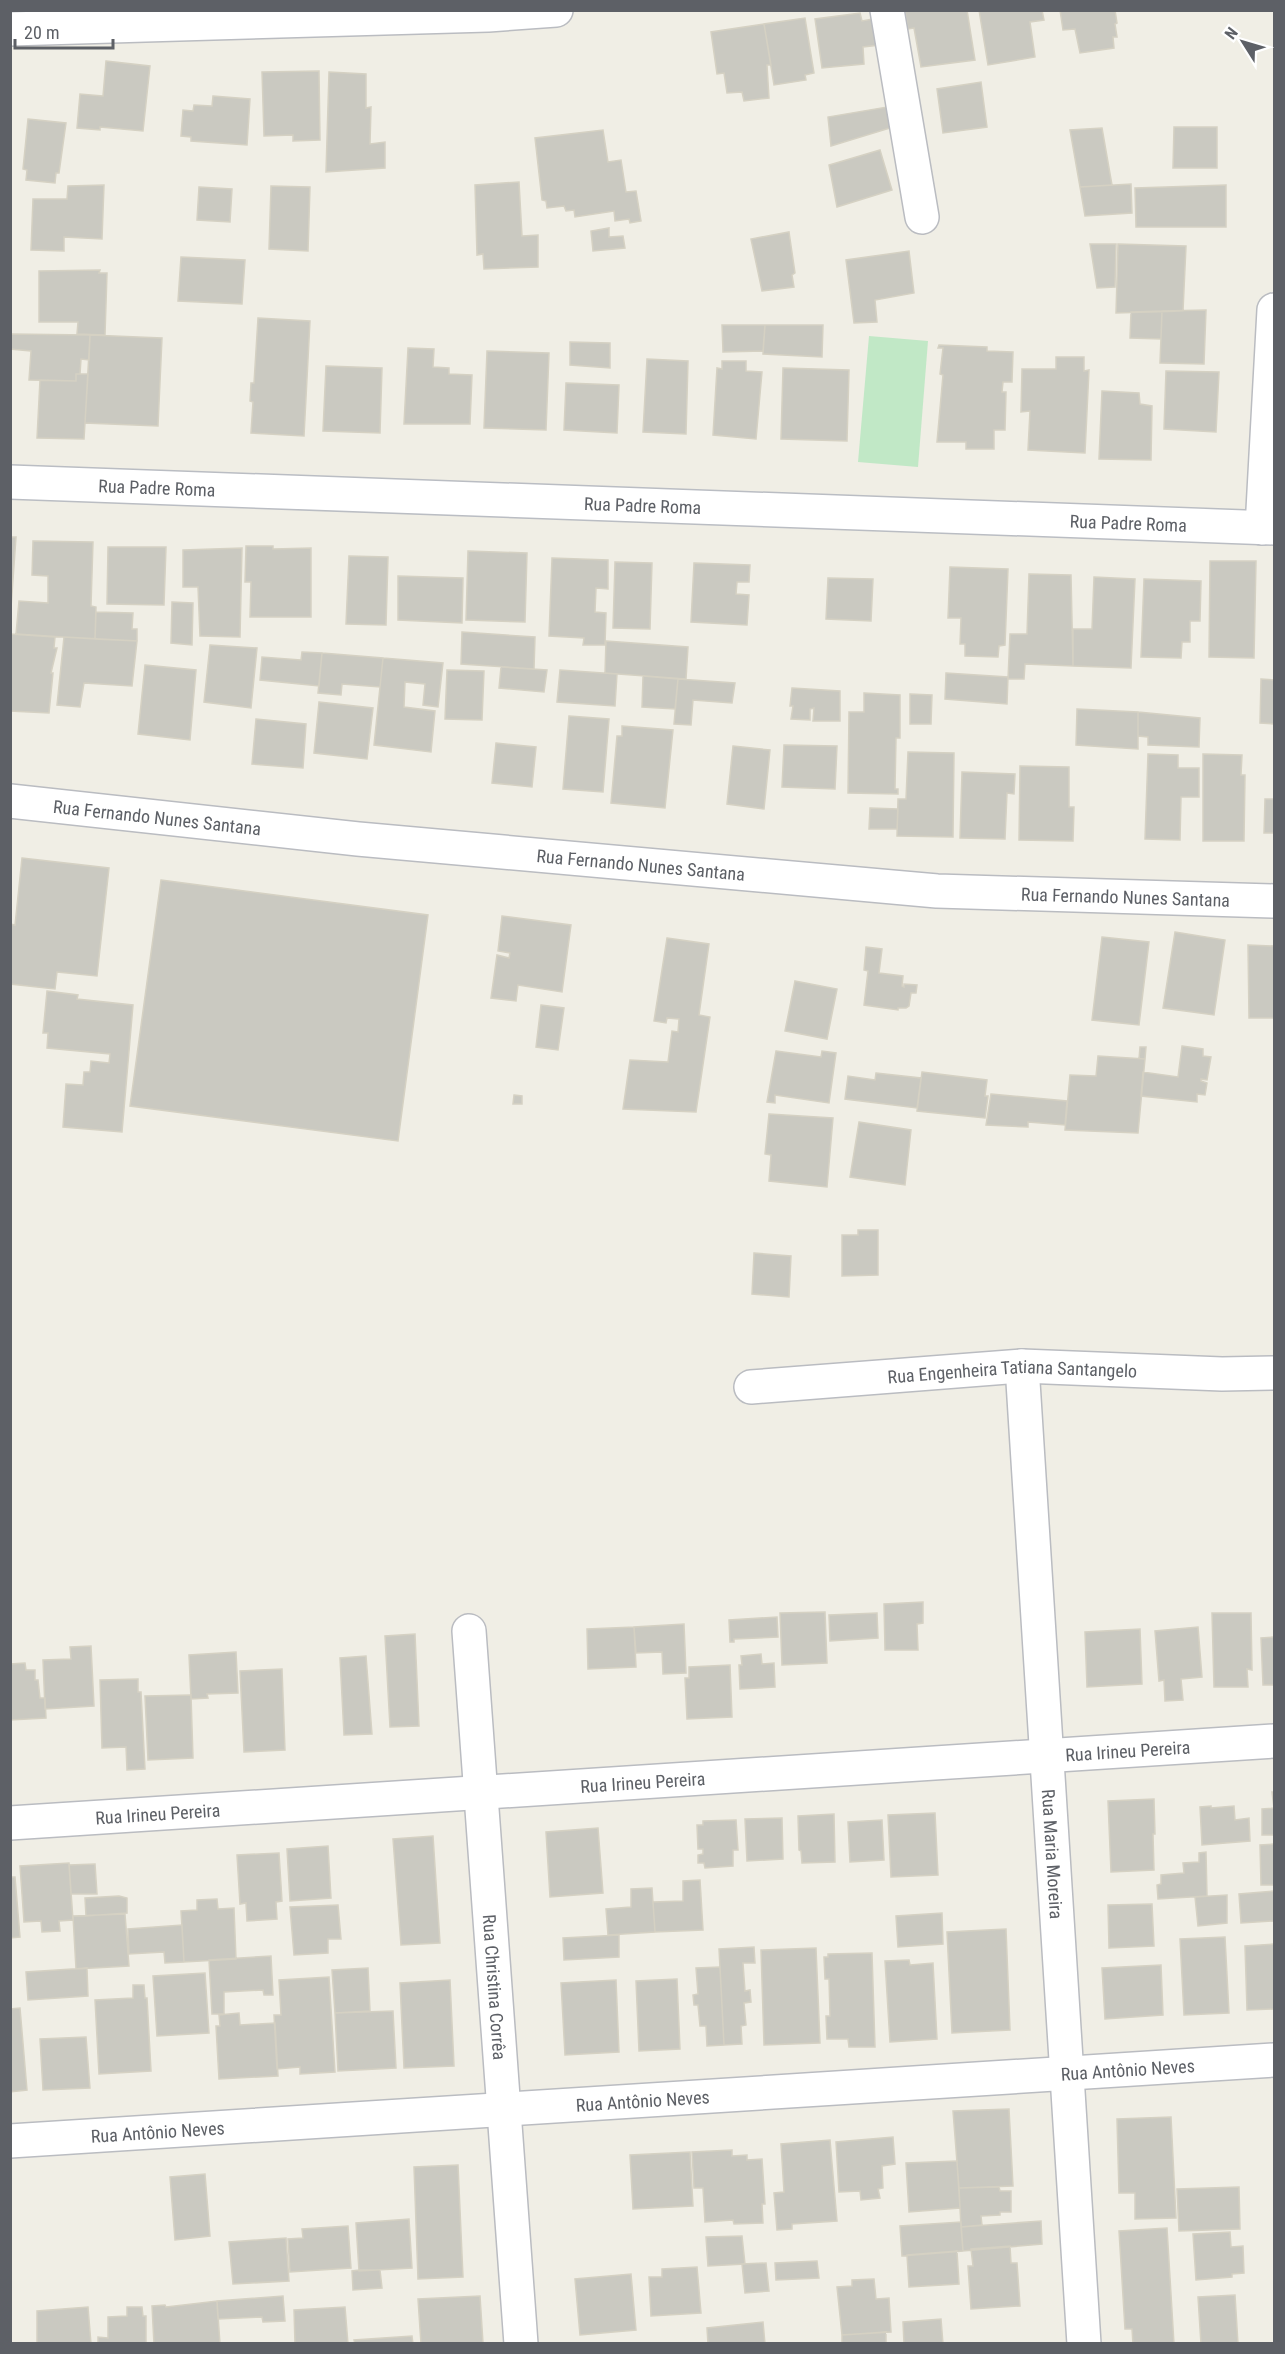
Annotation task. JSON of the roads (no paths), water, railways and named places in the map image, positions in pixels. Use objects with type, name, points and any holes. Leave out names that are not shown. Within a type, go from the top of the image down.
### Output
[{"type":"street","points":[[10,28],[466,16],[556,10]]},
{"type":"street","points":[[887,10],[922,217]]},
{"type":"street","points":[[1268,528],[1275,309]]},
{"type":"street","name":"Rua Padre Roma","points":[[10,482],[1268,528]]},
{"type":"street","name":"Rua Fernando Nunes Santana","points":[[10,801],[369,840],[936,891],[1275,901]]},
{"type":"street","name":"Rua Engenheira Tatiana Santangelo","points":[[751,1387],[1022,1366],[1222,1374],[1275,1373]]},
{"type":"street","name":"Rua Maria Moreira","points":[[1022,1366],[1084,2343]]},
{"type":"street","name":"Rua Christina Corrêa","points":[[469,1631],[520,2343]]},
{"type":"street","name":"Rua Irineu Pereira","points":[[10,1823],[1275,1741]]},
{"type":"street","name":"Rua Antônio Neves","points":[[10,2141],[1275,2060]]}]
